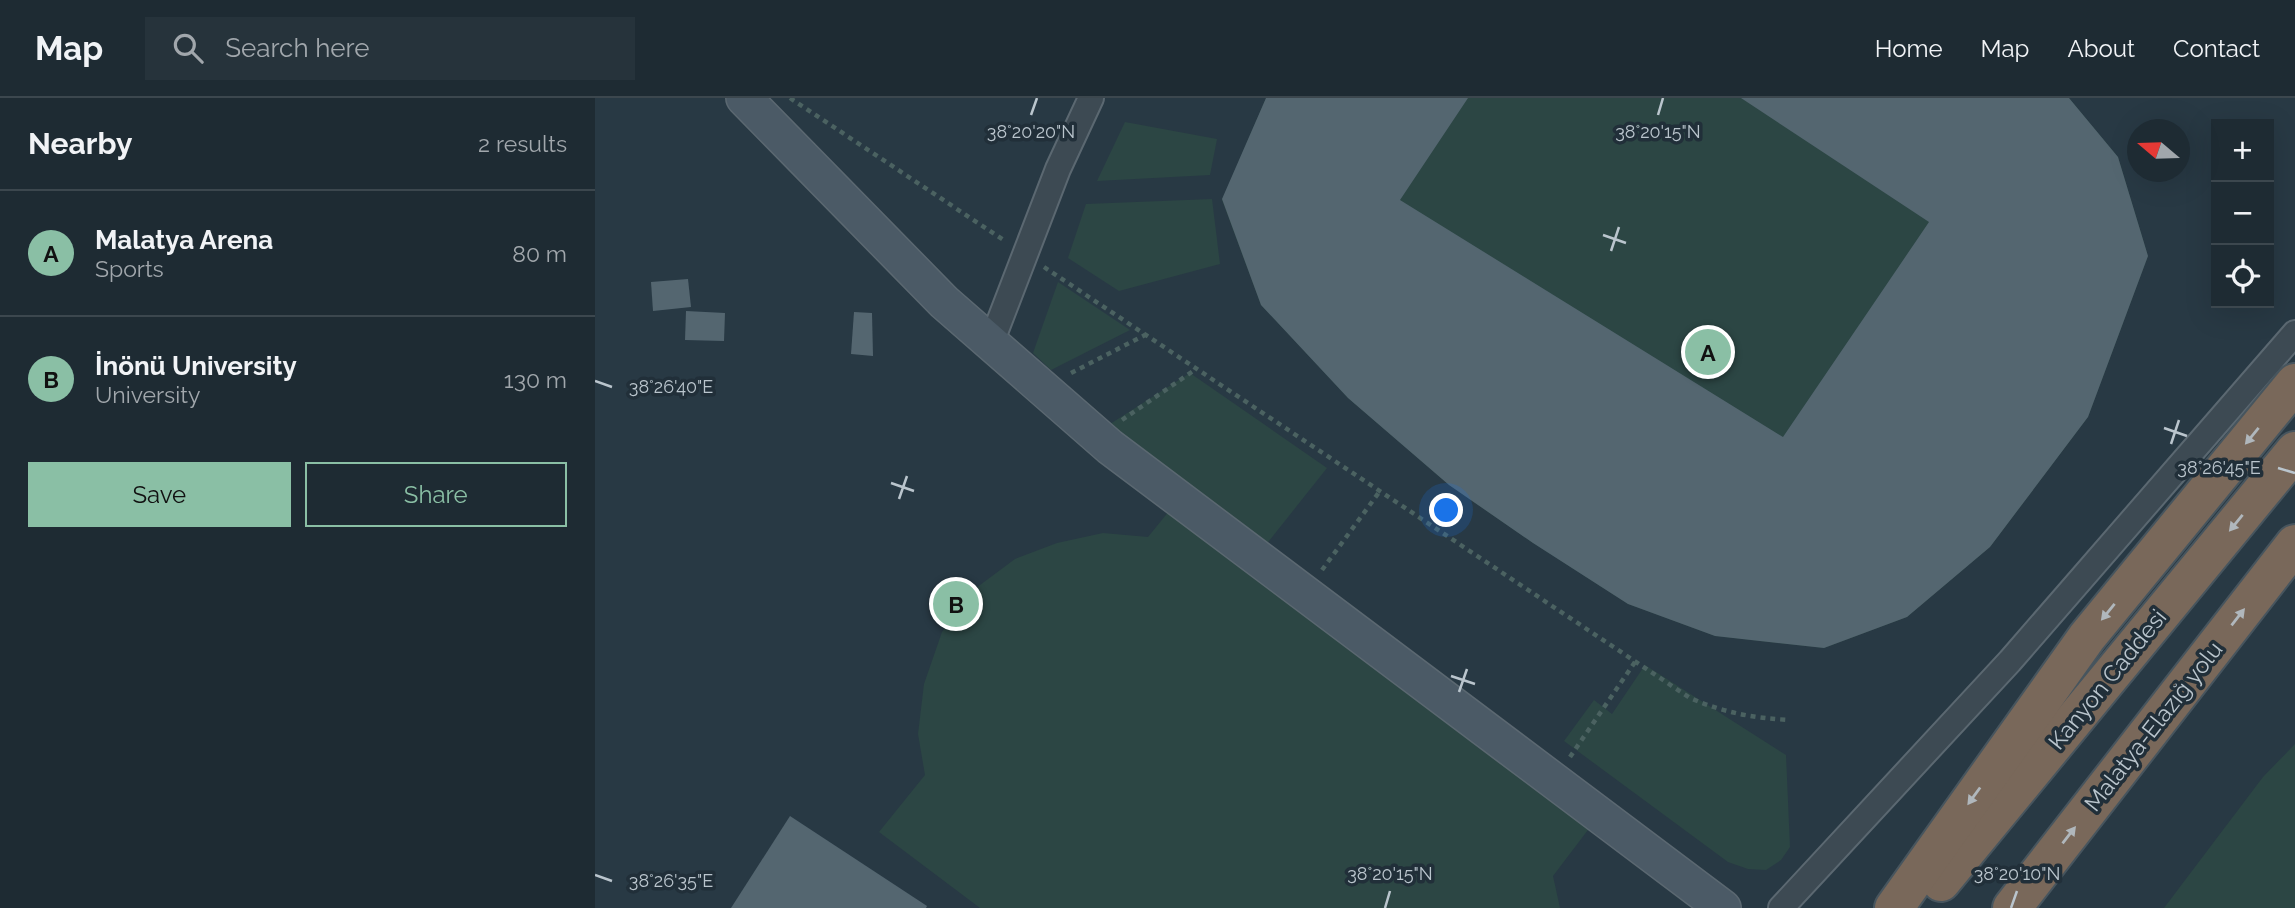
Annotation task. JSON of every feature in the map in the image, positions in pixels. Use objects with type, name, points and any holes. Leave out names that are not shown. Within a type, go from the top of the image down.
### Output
[{"type":"highway","points":[[1894,908],[2087,637],[2295,383]]},
{"type":"highway","name":"Kanyon Caddesi","points":[[1920,908],[2295,451]]},
{"type":"highway","name":"Malatya-Elazığ yolu","points":[[2012,908],[2290,551]]},
{"type":"street","points":[[744,98],[780,107],[944,302],[1098,436],[1723,908]]},
{"type":"street","points":[[991,343],[1058,169],[1091,98]]},
{"type":"street","points":[[1781,908],[2010,661],[2295,333]]},
{"type":"path","points":[[780,107],[1025,255],[1690,698],[1716,709],[1752,718],[1790,720]]},
{"type":"path","points":[[1042,387],[1145,335]]},
{"type":"path","points":[[1098,436],[1196,369]]},
{"type":"path","points":[[1304,593],[1380,491]]},
{"type":"path","points":[[1553,780],[1635,662]]},
{"type":"green space","points":[[1266,98],[2069,98],[2118,157],[2148,256],[2088,417],[1990,547],[1907,617],[1824,648],[1715,636],[1628,604],[1449,485],[1348,398],[1261,305],[1222,200]]},
{"type":"green space","points":[[1125,122],[1217,139],[1210,175],[1097,181]]},
{"type":"green space","points":[[1212,199],[1220,264],[1119,291],[1068,258],[1086,204]]},
{"type":"green space","points":[[1058,282],[1130,330],[1051,370],[1033,353]]},
{"type":"green space","points":[[1190,373],[1327,468],[1265,546],[1110,424]]},
{"type":"green space","points":[[1174,505],[1594,822],[1553,876],[1560,908],[980,908],[879,832],[925,775],[918,734],[924,684],[942,632],[976,588],[1015,559],[1057,543],[1103,533],[1148,537]]},
{"type":"green space","points":[[1645,665],[1786,755],[1790,847],[1781,860],[1766,870],[1748,869],[1728,862],[1564,741],[1594,700],[1612,714]]},
{"type":"green space","points":[[2295,744],[2295,908],[2164,908],[2263,777]]},
{"type":"building","points":[[1266,98],[1468,98],[1400,200],[1783,437],[1929,222],[1741,98],[2069,98],[2118,157],[2148,256],[2088,417],[1990,547],[1907,617],[1824,648],[1715,636],[1628,604],[1449,485],[1348,398],[1261,305],[1222,199]]},
{"type":"building","points":[[688,279],[691,307],[653,311],[651,282]]},
{"type":"building","points":[[686,311],[725,313],[724,341],[685,340]]},
{"type":"building","points":[[854,312],[872,313],[873,356],[851,354]]},
{"type":"building","points":[[790,816],[927,906],[926,908],[731,908]]},
{"type":"place","name":"Malatya Arena","points":[[1708,352]]},
{"type":"place","name":"İnönü University","points":[[956,604]]}]
